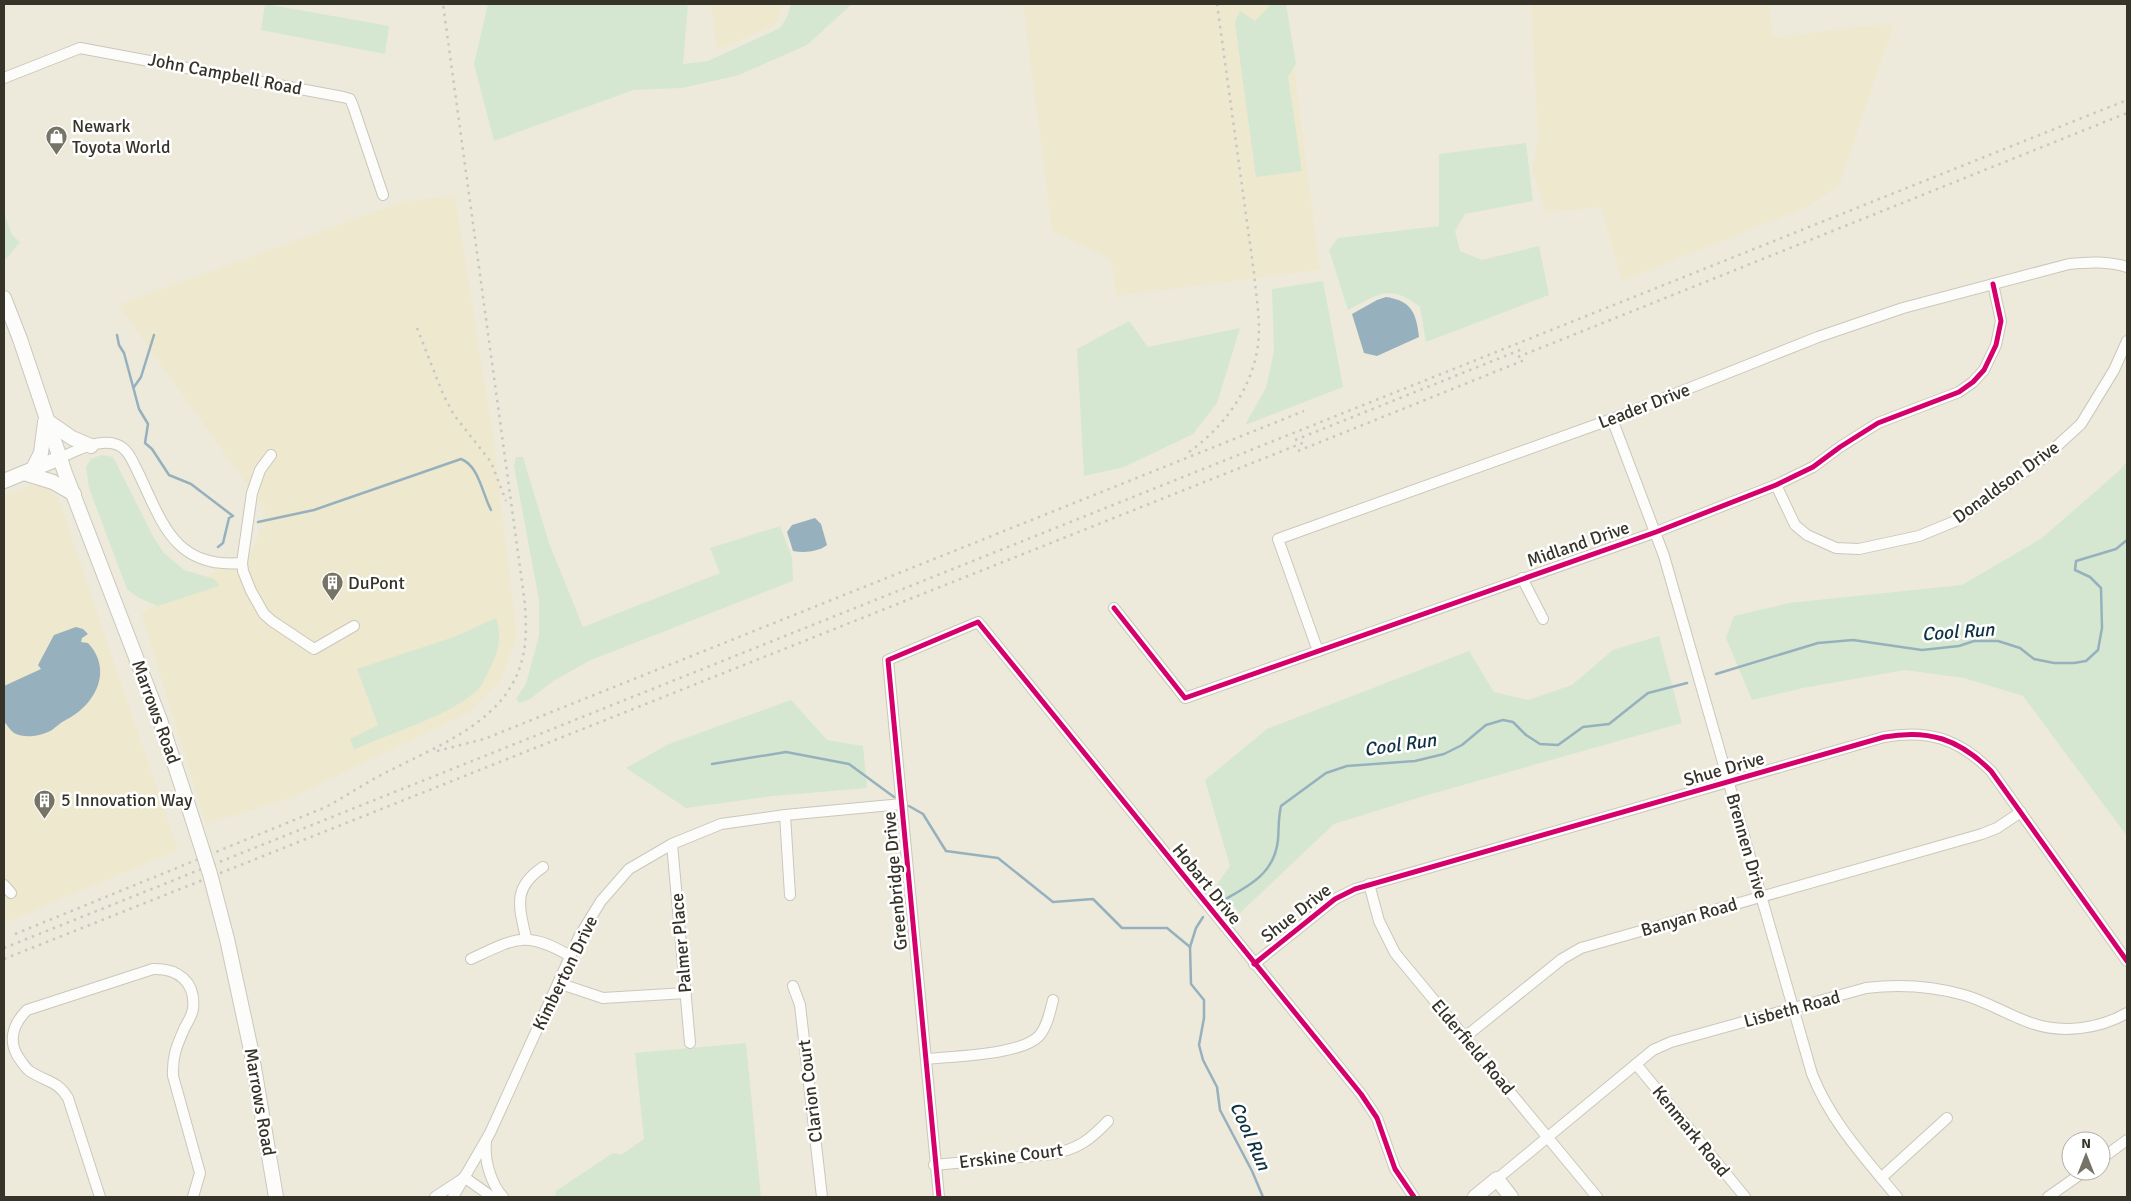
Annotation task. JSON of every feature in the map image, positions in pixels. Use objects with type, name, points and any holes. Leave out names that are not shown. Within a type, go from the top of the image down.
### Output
[{"type":"street","name":"John Campbell Road","points":[[4,78],[80,48],[350,99],[383,195]]},
{"type":"street","name":"Leader Drive","points":[[1318,650],[1278,539],[1612,419],[1818,337],[1903,308],[2069,264],[2091,262],[2116,263],[2127,266]]},
{"type":"street","name":"Midland Drive","points":[[1114,608],[1185,698],[1656,532],[1776,485],[1813,467],[1878,423],[1959,392],[1973,382],[1984,370],[1996,345],[2000,321],[1993,284]]},
{"type":"street","name":"Marrows Road","points":[[4,298],[20,339],[60,458],[153,703],[206,859],[227,939],[251,1050],[276,1197]]},
{"type":"street","name":"Donaldson Drive","points":[[1776,485],[1795,525],[1807,535],[1836,548],[1860,549],[1919,536],[1958,520],[2046,456],[2081,424],[2114,370],[2127,341]]},
{"type":"street","points":[[29,471],[41,453],[46,418],[72,438],[91,446]]},
{"type":"street","name":"Brennen Drive","points":[[1612,419],[1656,532],[1812,1074],[1826,1106],[1848,1137],[1897,1197]]},
{"type":"street","points":[[4,481],[91,446],[107,443],[116,444],[129,454],[164,525],[188,553],[209,563],[222,565],[242,563]]},
{"type":"street","points":[[271,455],[260,470],[252,493],[242,563],[251,591],[264,614],[314,649],[354,626]]},
{"type":"street","points":[[29,471],[74,494]]},
{"type":"street","points":[[1522,578],[1543,619]]},
{"type":"street","name":"Greenbridge Drive","points":[[939,1197],[934,1165],[927,1059],[888,660],[978,622]]},
{"type":"street","name":"Hobart Drive","points":[[978,622],[1370,1107],[1377,1118],[1395,1169],[1414,1197]]},
{"type":"street","name":"Shue Drive","points":[[1254,964],[1335,899],[1369,884],[1901,734],[1928,735],[1943,738],[1970,751],[1991,771],[2127,961]]},
{"type":"street","name":"Kimberton Drive","points":[[453,1197],[487,1138],[570,956],[588,921],[629,869],[672,844],[721,824],[785,815],[902,804]]},
{"type":"street","name":"Banyan Road","points":[[1465,1037],[1572,952],[1761,896],[1982,834],[1996,828],[2021,812]]},
{"type":"street","points":[[785,815],[790,895]]},
{"type":"street","name":"Palmer Place","points":[[672,844],[690,1043]]},
{"type":"street","points":[[526,938],[520,895],[526,880],[543,867]]},
{"type":"street","name":"Elderfield Road","points":[[1369,884],[1379,921],[1395,953],[1597,1197]]},
{"type":"street","points":[[472,959],[505,943],[526,938],[554,946],[570,956]]},
{"type":"street","points":[[100,1197],[68,1098],[62,1088],[29,1071],[14,1048],[12,1037],[18,1018],[27,1010],[153,968],[174,971],[185,979],[192,995],[193,1011],[172,1061],[174,1076],[200,1173],[193,1197]]},
{"type":"street","points":[[558,983],[603,998],[686,993]]},
{"type":"street","name":"Clarion Court","points":[[793,986],[800,1005],[822,1197]]},
{"type":"street","name":"Lisbeth Road","points":[[1494,1182],[1653,1050],[1866,988],[1900,986],[1939,990],[1962,995],[2031,1023],[2052,1028],[2090,1027],[2113,1020],[2127,1013]]},
{"type":"street","points":[[927,1059],[1020,1047],[1039,1036],[1045,1026],[1054,1000]]},
{"type":"street","name":"Kenmark Road","points":[[1636,1064],[1746,1197]]},
{"type":"street","points":[[1881,1178],[1947,1118]]},
{"type":"street","name":"Erskine Court","points":[[934,1165],[1052,1154],[1070,1150],[1080,1146],[1094,1136],[1108,1122]]},
{"type":"street","points":[[487,1138],[485,1151],[487,1161],[493,1182],[503,1197]]},
{"type":"street","points":[[2111,1152],[2127,1140]]},
{"type":"street","points":[[464,1177],[492,1197]]},
{"type":"street","name":"Kimberton Drive","points":[[435,1197],[464,1177]]},
{"type":"street","points":[[2048,1197],[2071,1181]]},
{"type":"street","points":[[1475,1197],[1494,1182]]},
{"type":"street","points":[[1494,1182],[1499,1197]]},
{"type":"street","points":[[1494,1182],[1511,1197]]},
{"type":"shaded area","points":[[711,4],[783,4],[776,25],[717,50]]},
{"type":"shaded area","points":[[1023,4],[1286,4],[1320,270],[1117,296],[1111,259],[1052,231]]},
{"type":"shaded area","points":[[1531,4],[1769,4],[1773,35],[1776,38],[1858,26],[1894,24],[1839,185],[1809,206],[1622,281],[1601,207],[1546,212],[1532,170],[1538,138]]},
{"type":"shaded area","points":[[455,196],[492,429],[517,637],[501,679],[470,712],[293,797],[206,824],[141,613],[253,550],[266,511],[118,305],[405,201]]},
{"type":"shaded area","points":[[33,485],[42,485],[53,490],[59,501],[178,850],[4,923],[4,495]]},
{"type":"green space","points":[[265,4],[389,26],[385,54],[261,30]]},
{"type":"green space","points":[[488,4],[683,4],[688,6],[683,64],[708,61],[780,28],[787,17],[791,4],[852,4],[807,45],[739,75],[682,88],[633,90],[494,141],[474,64]]},
{"type":"green space","points":[[1271,4],[1286,4],[1296,64],[1288,77],[1302,171],[1256,177],[1235,23],[1240,11],[1255,21]]},
{"type":"green space","points":[[1526,143],[1533,201],[1465,214],[1455,231],[1460,251],[1482,260],[1539,246],[1549,295],[1426,342],[1420,307],[1400,295],[1392,293],[1376,296],[1348,310],[1329,250],[1338,238],[1439,226],[1439,154]]},
{"type":"green space","points":[[4,213],[12,235],[20,242],[6,259],[4,257]]},
{"type":"green space","points":[[1323,281],[1343,387],[1245,425],[1266,388],[1274,351],[1272,289]]},
{"type":"green space","points":[[1129,321],[1148,347],[1240,328],[1217,403],[1193,434],[1124,467],[1084,476],[1077,349]]},
{"type":"green space","points":[[102,455],[113,457],[154,538],[164,553],[184,570],[214,579],[219,586],[158,606],[139,598],[127,589],[89,488],[86,467],[91,459]]},
{"type":"green space","points":[[516,457],[523,457],[549,543],[583,627],[720,573],[710,548],[780,526],[792,557],[793,581],[591,660],[553,681],[530,699],[519,703],[516,699],[526,684],[539,636],[539,600],[514,466]]},
{"type":"green space","points":[[2127,461],[2127,836],[2023,696],[1964,678],[1905,670],[1803,688],[1752,700],[1726,638],[1734,616],[1789,603],[1962,585],[2042,538],[2120,470]]},
{"type":"green space","points":[[496,618],[499,634],[498,648],[479,688],[466,699],[436,716],[354,750],[350,739],[378,725],[357,669],[454,637]]},
{"type":"green space","points":[[1659,636],[1682,723],[1424,796],[1334,824],[1240,913],[1216,886],[1230,866],[1205,780],[1267,729],[1469,651],[1494,692],[1528,700],[1572,685],[1613,650]]},
{"type":"green space","points":[[791,700],[827,740],[863,746],[867,788],[773,796],[686,808],[626,768],[669,744]]},
{"type":"green space","points":[[746,1043],[761,1197],[555,1197],[556,1191],[613,1153],[621,1155],[644,1139],[635,1053]]},
{"type":"water","points":[[1386,297],[1407,305],[1414,315],[1419,337],[1377,356],[1364,353],[1352,314]]},
{"type":"water","points":[[815,518],[821,524],[827,545],[811,551],[793,551],[787,532],[792,525]]},
{"type":"water","points":[[76,627],[83,629],[88,634],[82,638],[81,642],[88,643],[96,654],[100,665],[100,676],[92,697],[75,714],[48,732],[28,736],[14,733],[4,721],[4,686],[41,669],[38,665],[54,635]]},
{"type":"waterway","points":[[117,335],[119,345],[124,353],[139,409],[148,424],[145,443],[152,449],[169,475],[191,484],[233,516],[229,518],[223,543],[218,547]]},
{"type":"waterway","points":[[134,387],[141,377],[154,335]]},
{"type":"waterway","points":[[258,522],[314,510],[461,459],[476,474],[491,510]]},
{"type":"waterway","name":"Cool Run","points":[[1716,674],[1818,643],[1853,640],[1922,650],[1959,646],[1974,641],[1998,641],[2020,648],[2034,659],[2054,663],[2086,661],[2098,650],[2102,628],[2101,588],[2090,577],[2075,570],[2076,561],[2116,549],[2127,540]]},
{"type":"waterway","name":"Cool Run","points":[[1217,904],[1256,880],[1264,872],[1271,863],[1275,853],[1281,806],[1326,773],[1347,766],[1415,761],[1444,754],[1462,745],[1486,725],[1503,720],[1513,722],[1526,735],[1540,744],[1558,745],[1583,727],[1609,724],[1648,693],[1687,683]]},
{"type":"waterway","points":[[712,764],[786,752],[849,764],[894,797]]},
{"type":"waterway","points":[[909,806],[923,814],[946,851],[998,858],[1053,902],[1093,899],[1122,928],[1167,928],[1190,947]]},
{"type":"waterway","name":"Cool Run","points":[[1203,917],[1196,928],[1190,947],[1191,984],[1204,1000],[1204,1018],[1199,1045],[1203,1060],[1217,1087],[1220,1110],[1252,1171],[1263,1197]]},
{"type":"railway","points":[[15,934],[326,807],[377,777],[433,749],[471,727],[488,714],[503,698],[514,681],[525,646],[525,604],[443,4]]},
{"type":"railway","points":[[1189,452],[1225,419],[1243,392],[1255,361],[1259,336],[1254,273],[1217,4]]},
{"type":"railway","points":[[4,948],[2127,100]]},
{"type":"railway","points":[[1518,357],[2127,113]]},
{"type":"railway","points":[[417,328],[443,394],[454,415],[491,462],[506,501]]},
{"type":"railway","points":[[1295,440],[1525,348]]},
{"type":"railway","points":[[1298,451],[1527,359]]},
{"type":"railway","points":[[437,751],[484,739],[1304,411]]},
{"type":"railway","points":[[4,959],[1305,442]]},
{"type":"cycle path","points":[[1114,608],[1185,698],[1656,532],[1776,485],[1813,467],[1878,423],[1959,392],[1973,382],[1984,370],[1996,345],[2001,321],[1993,284]]},
{"type":"cycle path","points":[[939,1197],[888,660],[978,622],[1361,1094],[1377,1118],[1395,1169],[1414,1197]]},
{"type":"cycle path","points":[[1254,964],[1335,899],[1355,889],[1884,737],[1915,734],[1942,739],[1955,744],[1967,751],[1991,771],[2127,961]]},
{"type":"place","name":"Newark Toyota World","points":[[56,155]]},
{"type":"place","name":"DuPont","points":[[332,602]]},
{"type":"place","name":"5 Innovation Way","points":[[45,819]]}]
